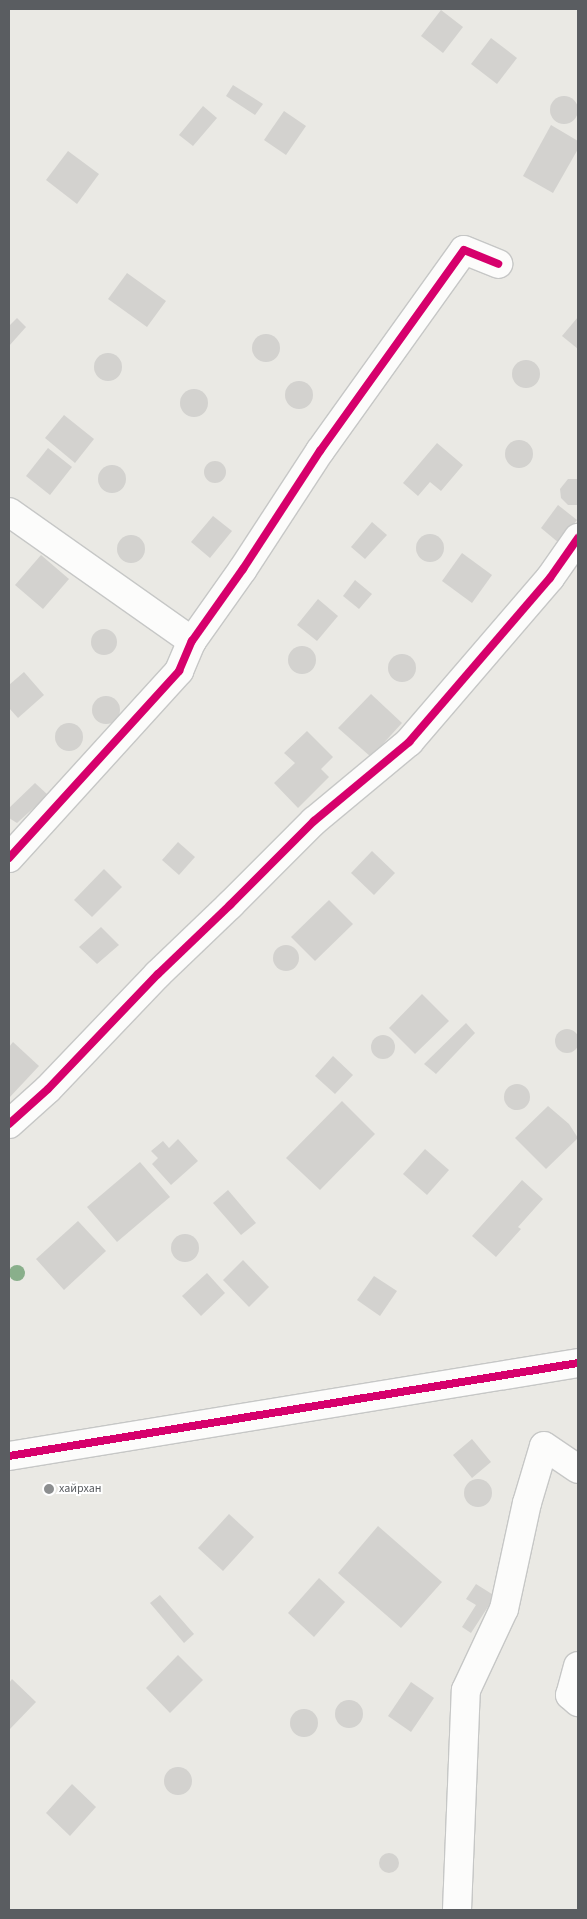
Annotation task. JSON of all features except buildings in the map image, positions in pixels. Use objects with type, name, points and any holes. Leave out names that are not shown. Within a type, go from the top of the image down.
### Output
[{"type":"street","points":[[9,858],[179,671],[192,641],[242,570],[320,451],[464,250],[498,264]]},
{"type":"street","points":[[9,512],[192,641]]},
{"type":"street","points":[[9,1124],[48,1089],[158,974],[314,821],[410,742],[544,584],[578,538]]},
{"type":"street","points":[[9,1456],[578,1363]]},
{"type":"street","points":[[457,1910],[466,1690],[504,1609],[527,1503],[544,1446],[578,1469]]},
{"type":"street","points":[[578,1666],[570,1695],[578,1702]]},
{"type":"cycle path","points":[[9,858],[179,671],[192,641],[243,569],[320,451],[464,250],[498,264]]},
{"type":"cycle path","points":[[9,1124],[48,1089],[158,974],[314,821],[409,742],[550,578],[578,538]]},
{"type":"cycle path","points":[[9,1456],[578,1363]]},
{"type":"place","name":"хайрхан","points":[[49,1489]]}]
